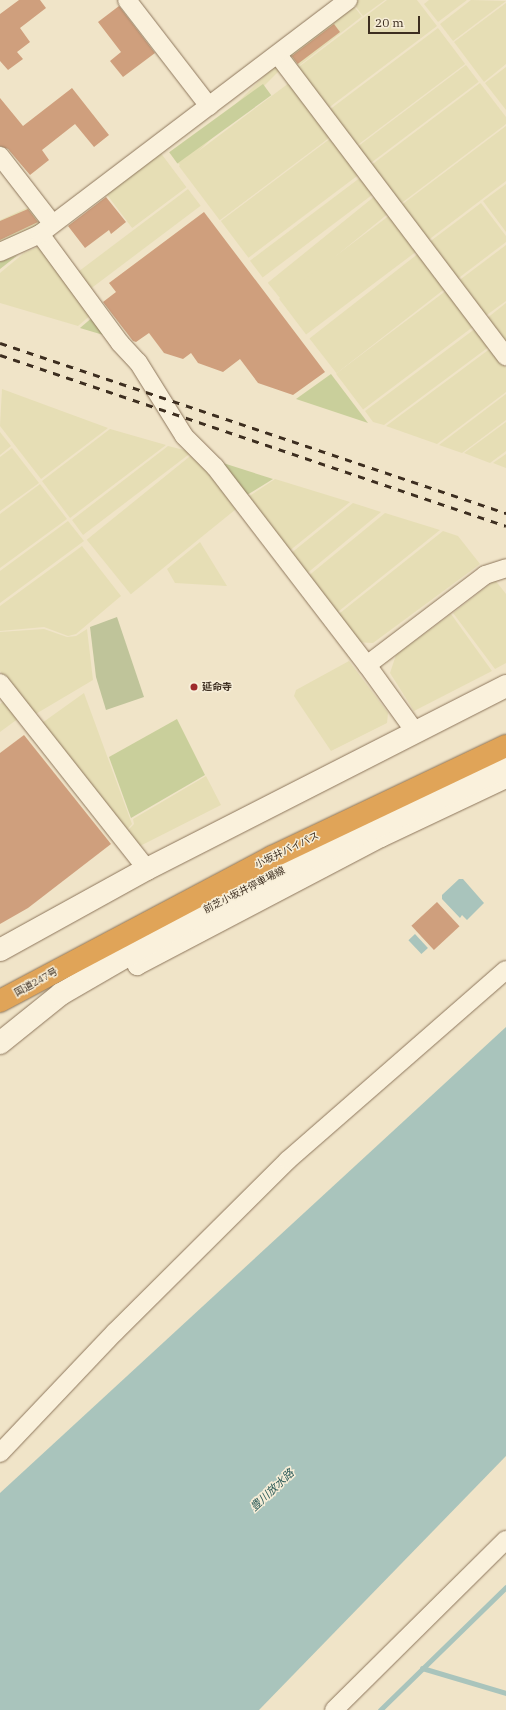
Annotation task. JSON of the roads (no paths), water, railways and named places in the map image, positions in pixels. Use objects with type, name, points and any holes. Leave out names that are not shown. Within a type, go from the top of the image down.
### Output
[{"type":"highway","name":"小坂井バイパス","points":[[72,962],[272,857],[506,746]]},
{"type":"highway","name":"国道247号","points":[[0,1001],[72,962]]},
{"type":"main road","points":[[0,950],[147,869],[416,734],[506,686]]},
{"type":"main road","name":"前芝小坂井停車場線","points":[[0,1043],[61,994],[130,952],[242,889],[506,767]]},
{"type":"street","points":[[127,0],[209,106]]},
{"type":"street","points":[[0,252],[46,229],[278,55],[348,0]]},
{"type":"street","points":[[278,55],[506,356]]},
{"type":"street","points":[[0,156],[120,343],[138,362],[184,436],[215,467],[368,665],[416,734]]},
{"type":"street","points":[[368,665],[485,575],[506,568]]},
{"type":"street","points":[[0,683],[147,869]]},
{"type":"street","points":[[130,952],[137,966],[381,838],[506,780]]},
{"type":"street","points":[[0,1452],[115,1332],[288,1160],[506,970]]},
{"type":"street","points":[[334,1710],[506,1540]]},
{"type":"water","points":[[459,879],[463,879],[484,903],[467,920],[462,915],[460,918],[442,899],[442,895]]},
{"type":"water","points":[[415,934],[428,948],[421,954],[408,940]]},
{"type":"water","name":"豊川放水路","points":[[506,1027],[506,1456],[259,1710],[0,1710],[0,1493]]},
{"type":"waterway","points":[[380,1710],[506,1587]]},
{"type":"waterway","points":[[422,1668],[506,1693]]},
{"type":"railway","points":[[0,343],[506,513]]},
{"type":"railway","points":[[0,355],[506,526]]},
{"type":"place","name":"延命寺","points":[[194,687]]}]
